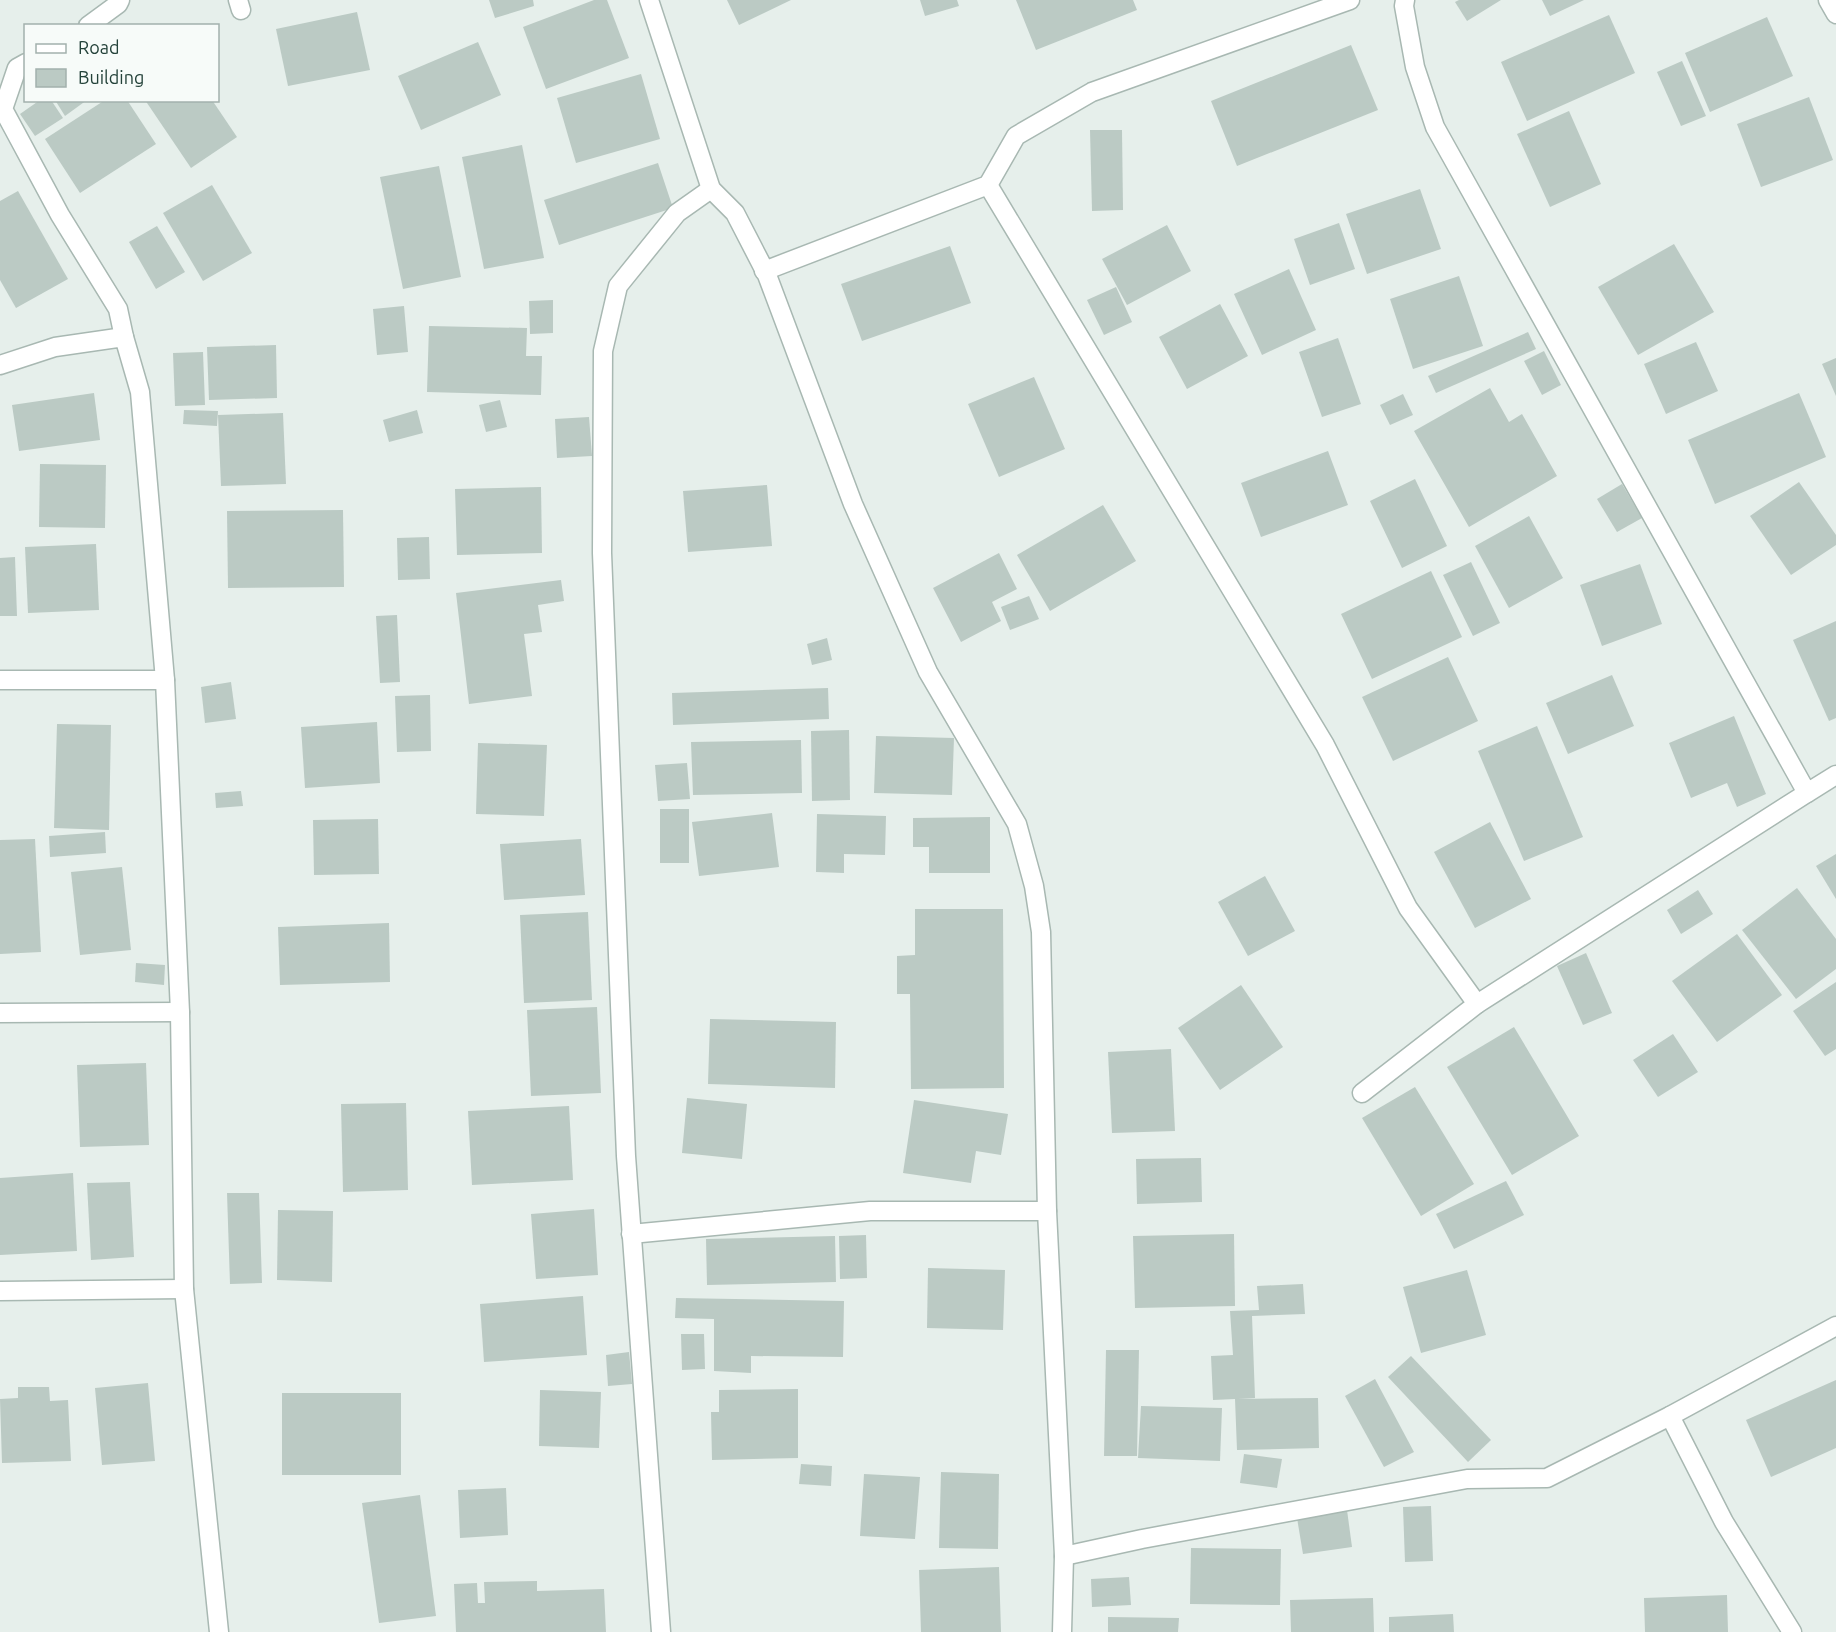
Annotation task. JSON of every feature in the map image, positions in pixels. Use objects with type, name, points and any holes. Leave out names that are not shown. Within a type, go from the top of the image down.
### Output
[{"type":"street","points":[[91,24],[118,4],[120,0]]},
{"type":"street","points":[[649,0],[711,189],[735,213],[764,271],[853,504],[928,672],[1017,824],[1034,886],[1041,932],[1047,1211],[1064,1556],[1062,1632]]},
{"type":"street","points":[[764,271],[988,185],[1016,136],[1092,92],[1350,0]]},
{"type":"street","points":[[1405,0],[1404,6],[1415,67],[1435,127],[1807,793]]},
{"type":"street","points":[[1828,0],[1836,14]]},
{"type":"street","points":[[24,64],[17,68],[3,109],[60,215],[118,309],[140,392],[165,680],[180,1012],[184,1289],[219,1632]]},
{"type":"street","points":[[988,185],[1325,746],[1408,908],[1477,1004]]},
{"type":"street","points":[[661,1632],[631,1234],[602,553],[603,351],[618,286],[677,213],[711,189]]},
{"type":"street","points":[[0,365],[55,347],[124,337]]},
{"type":"street","points":[[0,680],[165,680]]},
{"type":"street","points":[[1362,1093],[1477,1004],[1836,775]]},
{"type":"street","points":[[0,1013],[180,1012]]},
{"type":"street","points":[[631,1234],[870,1211],[1047,1211]]},
{"type":"street","points":[[0,1291],[184,1289]]},
{"type":"street","points":[[1064,1556],[1142,1539],[1467,1479],[1547,1478],[1670,1416],[1836,1326]]},
{"type":"street","points":[[1670,1416],[1724,1522],[1792,1632]]},
{"type":"building","points":[[489,0],[533,0],[534,6],[495,18]]},
{"type":"building","points":[[594,0],[607,0],[629,58],[546,89],[523,27]]},
{"type":"building","points":[[727,0],[791,0],[739,25]]},
{"type":"building","points":[[920,0],[957,0],[959,6],[925,16]]},
{"type":"building","points":[[1016,0],[1133,0],[1137,10],[1036,50]]},
{"type":"building","points":[[1459,0],[1501,0],[1467,21],[1455,2]]},
{"type":"building","points":[[1542,0],[1584,0],[1550,16]]},
{"type":"building","points":[[357,12],[370,70],[288,86],[276,29]]},
{"type":"building","points":[[1609,15],[1635,73],[1527,121],[1501,62]]},
{"type":"building","points":[[1767,17],[1793,76],[1710,112],[1685,53]]},
{"type":"building","points":[[478,42],[501,95],[421,130],[398,76]]},
{"type":"building","points":[[1351,45],[1378,110],[1237,166],[1211,101]]},
{"type":"building","points":[[1682,61],[1706,116],[1681,126],[1657,72]]},
{"type":"building","points":[[641,74],[660,139],[576,163],[557,98]]},
{"type":"building","points":[[1809,97],[1833,160],[1761,187],[1737,124]]},
{"type":"building","points":[[37,102],[52,102],[63,118],[35,136],[20,114]]},
{"type":"building","points":[[56,102],[84,102],[65,116]]},
{"type":"building","points":[[102,102],[128,102],[156,144],[80,193],[45,139]]},
{"type":"building","points":[[146,102],[213,102],[237,137],[191,168]]},
{"type":"building","points":[[1569,111],[1601,184],[1550,207],[1517,134]]},
{"type":"building","points":[[1090,130],[1122,130],[1123,210],[1092,211]]},
{"type":"building","points":[[522,145],[544,258],[484,269],[462,157]]},
{"type":"building","points":[[658,163],[673,208],[559,245],[544,200]]},
{"type":"building","points":[[439,166],[461,277],[403,289],[380,177]]},
{"type":"building","points":[[212,185],[252,253],[203,281],[163,213]]},
{"type":"building","points":[[1420,189],[1441,249],[1367,274],[1346,214]]},
{"type":"building","points":[[18,191],[68,279],[16,308],[0,280],[0,201]]},
{"type":"building","points":[[1339,223],[1355,269],[1310,285],[1294,239]]},
{"type":"building","points":[[1167,225],[1191,271],[1127,305],[1102,259]]},
{"type":"building","points":[[157,226],[185,272],[156,289],[129,242]]},
{"type":"building","points":[[1674,244],[1714,312],[1638,355],[1598,287]]},
{"type":"building","points":[[950,246],[971,303],[862,341],[841,284]]},
{"type":"building","points":[[1289,269],[1316,330],[1262,355],[1234,294]]},
{"type":"building","points":[[1459,276],[1483,346],[1413,369],[1390,299]]},
{"type":"building","points":[[1116,287],[1132,322],[1104,335],[1087,300]]},
{"type":"building","points":[[553,300],[553,333],[530,334],[529,301]]},
{"type":"building","points":[[1220,304],[1248,356],[1187,389],[1159,337]]},
{"type":"building","points":[[404,306],[408,352],[377,355],[373,309]]},
{"type":"building","points":[[429,326],[527,328],[526,356],[542,356],[541,395],[427,392]]},
{"type":"building","points":[[1528,332],[1536,349],[1436,393],[1428,376]]},
{"type":"building","points":[[1338,338],[1361,404],[1322,417],[1299,352]]},
{"type":"building","points":[[1696,342],[1718,391],[1666,414],[1644,364]]},
{"type":"building","points":[[276,345],[277,398],[209,400],[207,347]]},
{"type":"building","points":[[1544,351],[1561,385],[1542,395],[1524,361]]},
{"type":"building","points":[[203,352],[205,405],[175,406],[173,353]]},
{"type":"building","points":[[1836,358],[1836,396],[1822,364]]},
{"type":"building","points":[[1034,377],[1065,449],[999,477],[968,404]]},
{"type":"building","points":[[1490,388],[1509,422],[1522,414],[1557,476],[1469,527],[1414,431]]},
{"type":"building","points":[[94,393],[100,440],[19,451],[12,405]]},
{"type":"building","points":[[1799,393],[1826,457],[1715,504],[1688,440]]},
{"type":"building","points":[[1403,394],[1413,415],[1390,425],[1380,405]]},
{"type":"building","points":[[500,400],[507,427],[486,432],[479,405]]},
{"type":"building","points":[[184,410],[218,411],[217,426],[183,424]]},
{"type":"building","points":[[417,410],[423,433],[389,442],[383,420]]},
{"type":"building","points":[[283,413],[286,484],[221,486],[218,415]]},
{"type":"building","points":[[589,417],[592,456],[557,458],[555,419]]},
{"type":"building","points":[[1328,451],[1348,505],[1261,537],[1241,483]]},
{"type":"building","points":[[40,464],[106,465],[105,528],[39,527]]},
{"type":"building","points":[[1415,479],[1447,546],[1402,568],[1370,501]]},
{"type":"building","points":[[1799,482],[1836,535],[1836,545],[1791,575],[1750,516]]},
{"type":"building","points":[[1622,484],[1642,518],[1617,532],[1597,499]]},
{"type":"building","points":[[767,485],[772,546],[688,552],[683,491]]},
{"type":"building","points":[[541,487],[542,553],[457,555],[455,489]]},
{"type":"building","points":[[1103,505],[1136,561],[1050,611],[1017,555]]},
{"type":"building","points":[[343,510],[344,587],[228,588],[227,511]]},
{"type":"building","points":[[1529,516],[1563,578],[1509,608],[1475,546]]},
{"type":"building","points":[[429,537],[430,579],[398,580],[397,538]]},
{"type":"building","points":[[96,544],[99,610],[28,613],[25,547]]},
{"type":"building","points":[[999,553],[1017,589],[992,602],[1001,621],[961,642],[933,588]]},
{"type":"building","points":[[15,557],[17,616],[0,616],[0,558]]},
{"type":"building","points":[[1471,562],[1500,623],[1473,636],[1443,575]]},
{"type":"building","points":[[1640,564],[1662,624],[1602,646],[1580,585]]},
{"type":"building","points":[[1431,571],[1462,637],[1372,679],[1341,614]]},
{"type":"building","points":[[561,580],[564,601],[538,605],[542,632],[524,634],[532,696],[469,704],[456,593]]},
{"type":"building","points":[[1029,596],[1039,619],[1010,630],[1001,607]]},
{"type":"building","points":[[397,615],[400,682],[380,683],[376,616]]},
{"type":"building","points":[[1836,621],[1836,718],[1829,721],[1793,640]]},
{"type":"building","points":[[827,638],[832,660],[812,665],[807,644]]},
{"type":"building","points":[[1448,657],[1478,721],[1393,761],[1362,697]]},
{"type":"building","points":[[1612,675],[1634,726],[1568,754],[1546,703]]},
{"type":"building","points":[[231,682],[236,719],[205,723],[201,687]]},
{"type":"building","points":[[828,688],[829,719],[673,725],[672,693]]},
{"type":"building","points":[[430,695],[431,751],[397,752],[395,696]]},
{"type":"building","points":[[1734,716],[1766,794],[1737,807],[1727,783],[1691,798],[1669,743]]},
{"type":"building","points":[[377,722],[380,783],[305,788],[301,727]]},
{"type":"building","points":[[57,724],[111,725],[109,830],[54,828]]},
{"type":"building","points":[[1537,726],[1583,837],[1524,861],[1478,751]]},
{"type":"building","points":[[849,730],[850,800],[812,801],[811,731]]},
{"type":"building","points":[[876,736],[954,738],[952,795],[874,793]]},
{"type":"building","points":[[801,740],[802,793],[693,795],[691,742]]},
{"type":"building","points":[[478,743],[547,745],[544,816],[476,814]]},
{"type":"building","points":[[687,763],[690,799],[658,801],[655,765]]},
{"type":"building","points":[[241,791],[243,806],[216,808],[215,793]]},
{"type":"building","points":[[660,809],[689,809],[689,863],[660,863]]},
{"type":"building","points":[[772,813],[779,867],[699,876],[692,822]]},
{"type":"building","points":[[817,814],[886,816],[885,855],[844,854],[844,873],[816,872]]},
{"type":"building","points":[[990,817],[990,873],[929,873],[929,847],[913,847],[913,818]]},
{"type":"building","points":[[378,819],[379,874],[314,875],[313,820]]},
{"type":"building","points":[[1490,822],[1531,899],[1475,928],[1434,852]]},
{"type":"building","points":[[105,832],[106,853],[50,857],[49,836]]},
{"type":"building","points":[[35,839],[41,952],[0,954],[0,840]]},
{"type":"building","points":[[581,839],[585,895],[504,900],[500,844]]},
{"type":"building","points":[[1836,854],[1836,899],[1816,866]]},
{"type":"building","points":[[122,867],[131,950],[80,955],[71,872]]},
{"type":"building","points":[[1265,876],[1295,931],[1248,956],[1218,902]]},
{"type":"building","points":[[1797,888],[1836,939],[1836,969],[1796,999],[1742,930]]},
{"type":"building","points":[[1698,890],[1713,914],[1681,934],[1667,910]]},
{"type":"building","points":[[915,909],[1003,909],[1004,1088],[911,1089],[910,994],[897,994],[897,956],[915,955]]},
{"type":"building","points":[[588,912],[592,1000],[524,1003],[520,915]]},
{"type":"building","points":[[389,923],[390,982],[280,985],[278,927]]},
{"type":"building","points":[[1737,934],[1782,995],[1717,1042],[1672,981]]},
{"type":"building","points":[[1586,953],[1612,1013],[1583,1025],[1557,966]]},
{"type":"building","points":[[136,963],[165,965],[164,985],[135,982]]},
{"type":"building","points":[[1836,982],[1836,1049],[1825,1056],[1793,1011]]},
{"type":"building","points":[[1241,985],[1283,1047],[1220,1090],[1178,1028]]},
{"type":"building","points":[[597,1007],[601,1093],[531,1096],[527,1010]]},
{"type":"building","points":[[710,1019],[836,1022],[835,1088],[708,1084]]},
{"type":"building","points":[[1514,1027],[1579,1136],[1512,1175],[1447,1067]]},
{"type":"building","points":[[1673,1034],[1698,1072],[1658,1097],[1633,1060]]},
{"type":"building","points":[[1171,1049],[1175,1131],[1112,1133],[1108,1052]]},
{"type":"building","points":[[146,1063],[149,1145],[80,1147],[77,1065]]},
{"type":"building","points":[[1415,1087],[1474,1184],[1421,1216],[1362,1118]]},
{"type":"building","points":[[687,1098],[747,1104],[742,1159],[682,1153]]},
{"type":"building","points":[[914,1100],[1008,1114],[1001,1155],[976,1151],[971,1183],[903,1173]]},
{"type":"building","points":[[406,1103],[408,1190],[343,1192],[341,1104]]},
{"type":"building","points":[[569,1106],[573,1180],[472,1185],[468,1111]]},
{"type":"building","points":[[1201,1158],[1202,1202],[1137,1204],[1136,1159]]},
{"type":"building","points":[[73,1173],[77,1251],[0,1255],[0,1178]]},
{"type":"building","points":[[1506,1181],[1524,1215],[1454,1249],[1436,1214]]},
{"type":"building","points":[[130,1182],[134,1257],[91,1260],[87,1183]]},
{"type":"building","points":[[227,1193],[259,1193],[262,1283],[230,1284]]},
{"type":"building","points":[[594,1209],[598,1275],[536,1279],[531,1214]]},
{"type":"building","points":[[278,1210],[333,1211],[332,1282],[277,1280]]},
{"type":"building","points":[[1234,1234],[1235,1306],[1135,1308],[1133,1236]]},
{"type":"building","points":[[866,1235],[867,1278],[840,1279],[839,1236]]},
{"type":"building","points":[[835,1236],[836,1282],[707,1285],[706,1239]]},
{"type":"building","points":[[928,1268],[1005,1270],[1003,1330],[927,1328]]},
{"type":"building","points":[[1467,1270],[1486,1335],[1421,1353],[1403,1287]]},
{"type":"building","points":[[1303,1284],[1305,1314],[1252,1316],[1255,1398],[1238,1399],[1318,1398],[1319,1448],[1237,1450],[1235,1399],[1213,1400],[1211,1356],[1233,1355],[1230,1311],[1259,1310],[1257,1286]]},
{"type":"building","points":[[583,1296],[587,1355],[484,1362],[480,1304]]},
{"type":"building","points":[[676,1298],[844,1301],[843,1357],[751,1356],[751,1373],[714,1371],[714,1319],[675,1318]]},
{"type":"building","points":[[681,1334],[704,1334],[705,1369],[682,1370]]},
{"type":"building","points":[[1106,1350],[1139,1350],[1137,1456],[1104,1456]]},
{"type":"building","points":[[629,1352],[632,1384],[608,1386],[606,1355]]},
{"type":"building","points":[[1411,1356],[1491,1440],[1468,1462],[1388,1377]]},
{"type":"building","points":[[1375,1379],[1414,1452],[1384,1467],[1345,1396]]},
{"type":"building","points":[[1836,1380],[1836,1448],[1771,1477],[1746,1420]]},
{"type":"building","points":[[148,1383],[155,1461],[102,1465],[95,1388]]},
{"type":"building","points":[[18,1387],[49,1387],[50,1401],[68,1400],[71,1461],[2,1463],[0,1399],[18,1398]]},
{"type":"building","points":[[798,1389],[798,1458],[712,1460],[711,1412],[719,1412],[719,1390]]},
{"type":"building","points":[[540,1390],[601,1392],[599,1448],[539,1446]]},
{"type":"building","points":[[282,1393],[401,1393],[401,1475],[282,1475]]},
{"type":"building","points":[[1141,1406],[1222,1408],[1220,1461],[1138,1458]]},
{"type":"building","points":[[1244,1454],[1282,1459],[1277,1488],[1240,1483]]},
{"type":"building","points":[[801,1464],[832,1466],[831,1486],[799,1484]]},
{"type":"building","points":[[941,1472],[999,1474],[998,1549],[939,1548]]},
{"type":"building","points":[[864,1474],[920,1477],[915,1539],[860,1536]]},
{"type":"building","points":[[506,1488],[508,1535],[460,1538],[458,1490]]},
{"type":"building","points":[[420,1495],[436,1616],[379,1623],[362,1503]]},
{"type":"building","points":[[1431,1506],[1433,1561],[1405,1562],[1403,1507]]},
{"type":"building","points":[[1347,1510],[1352,1547],[1303,1554],[1297,1518]]},
{"type":"building","points":[[1191,1548],[1281,1549],[1280,1605],[1190,1604]]},
{"type":"building","points":[[999,1567],[1001,1632],[921,1632],[919,1570]]},
{"type":"building","points":[[1129,1577],[1131,1605],[1092,1607],[1091,1579]]},
{"type":"building","points":[[537,1581],[537,1591],[604,1589],[606,1632],[456,1632],[454,1584],[477,1583],[478,1603],[485,1603],[484,1582]]},
{"type":"building","points":[[1727,1595],[1728,1632],[1645,1632],[1644,1598]]},
{"type":"building","points":[[1373,1598],[1374,1632],[1291,1632],[1290,1600]]},
{"type":"building","points":[[1453,1614],[1454,1632],[1389,1632],[1389,1617]]},
{"type":"building","points":[[1108,1617],[1179,1618],[1178,1632],[1108,1632]]}]
